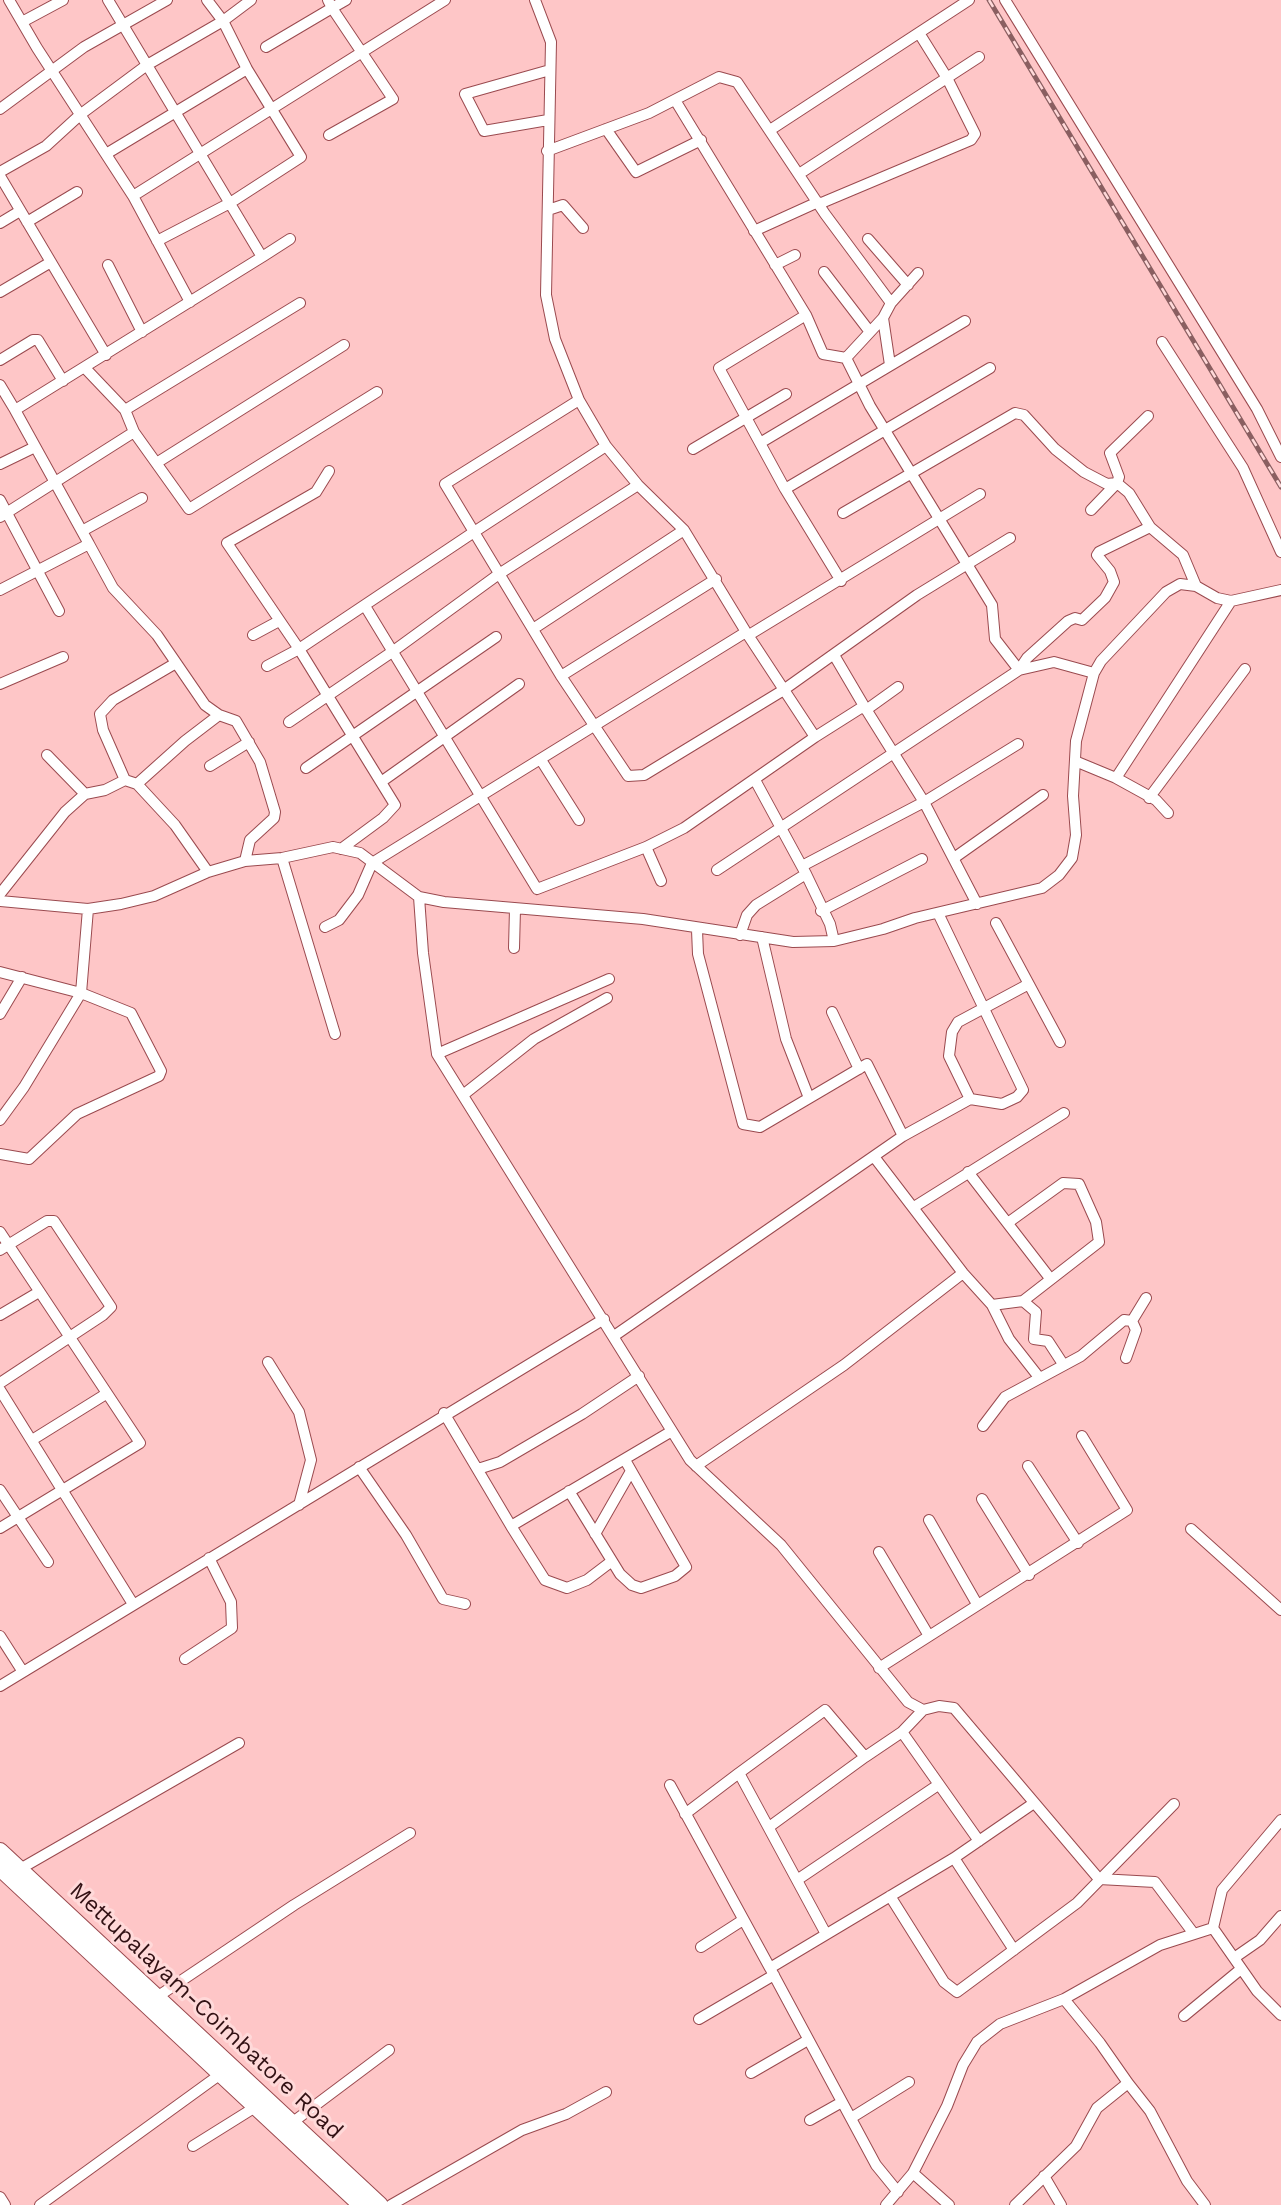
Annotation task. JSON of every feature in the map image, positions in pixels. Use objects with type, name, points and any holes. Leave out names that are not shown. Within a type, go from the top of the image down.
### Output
[{"type":"highway","name":"Mettupalayam-Coimbatore Road","points":[[0,1852],[114,1966],[293,2122],[380,2205]]},
{"type":"highway","points":[[0,1868],[75,1929]]},
{"type":"highway","points":[[153,2001],[222,2073],[361,2205]]},
{"type":"street","points":[[9,0],[133,196],[190,302]]},
{"type":"street","points":[[22,22],[63,0]]},
{"type":"street","points":[[108,0],[262,257]]},
{"type":"street","points":[[0,109],[51,69],[167,0]]},
{"type":"street","points":[[157,241],[230,203],[301,157],[247,69],[223,21],[207,0]]},
{"type":"street","points":[[106,355],[0,174],[46,146],[81,114],[147,65],[223,21],[251,0]]},
{"type":"street","points":[[266,47],[330,4],[346,0]]},
{"type":"street","points":[[133,196],[445,0]]},
{"type":"street","points":[[534,0],[551,42],[546,295],[555,339],[579,400],[606,446],[639,485],[684,530],[782,691],[815,737]]},
{"type":"street","points":[[770,130],[969,0]]},
{"type":"street","points":[[1005,0],[1257,409],[1281,457]]},
{"type":"street","points":[[329,135],[393,99],[330,4]]},
{"type":"street","points":[[754,231],[971,140],[975,134],[947,78],[919,33]]},
{"type":"street","points":[[799,174],[979,57]]},
{"type":"street","points":[[106,153],[176,114],[247,69]]},
{"type":"street","points":[[548,120],[484,131],[465,94],[550,70]]},
{"type":"street","points":[[547,151],[675,100],[719,77],[737,82],[818,203],[891,303]]},
{"type":"street","points":[[675,100],[806,315],[823,354],[846,358]]},
{"type":"street","points":[[606,129],[636,172],[701,140]]},
{"type":"street","points":[[27,222],[78,192]]},
{"type":"street","points":[[548,210],[563,205],[583,228]]},
{"type":"street","points":[[0,223],[20,211]]},
{"type":"street","points":[[15,410],[290,239]]},
{"type":"street","points":[[868,239],[908,285]]},
{"type":"street","points":[[775,265],[795,255]]},
{"type":"street","points":[[0,292],[51,262]]},
{"type":"street","points":[[108,265],[142,332]]},
{"type":"street","points":[[824,272],[870,332]]},
{"type":"street","points":[[846,358],[883,318],[891,303],[918,273]]},
{"type":"street","points":[[125,410],[300,303]]},
{"type":"street","points":[[806,315],[719,368],[785,489],[841,580]]},
{"type":"street","points":[[883,318],[890,365]]},
{"type":"street","points":[[760,443],[965,321]]},
{"type":"street","points":[[0,360],[33,340],[38,340],[63,381]]},
{"type":"street","points":[[1162,342],[1243,468],[1281,552]]},
{"type":"street","points":[[158,462],[344,345]]},
{"type":"street","points":[[846,358],[910,472],[992,605],[995,639],[1019,670]]},
{"type":"street","points":[[85,368],[125,410],[134,432],[191,509],[377,393]]},
{"type":"street","points":[[785,489],[990,368]]},
{"type":"street","points":[[0,385],[113,589],[157,635],[205,705],[219,715],[236,721],[260,762],[275,812],[274,818],[250,840],[245,861]]},
{"type":"street","points":[[693,449],[786,394]]},
{"type":"street","points":[[579,400],[445,484],[561,676],[628,776],[645,775],[782,691],[917,595],[1010,538]]},
{"type":"street","points":[[843,513],[1015,413],[1024,415],[1055,449],[1084,472],[1107,484],[1117,483],[1129,493],[1150,527],[1183,555],[1196,586]]},
{"type":"street","points":[[1091,510],[1117,483],[1119,477],[1110,453],[1147,416]]},
{"type":"street","points":[[3,515],[134,432]]},
{"type":"street","points":[[267,666],[299,649],[606,446]]},
{"type":"street","points":[[0,464],[35,447]]},
{"type":"street","points":[[329,471],[316,492],[227,543],[299,649],[395,805],[383,818],[341,849]]},
{"type":"street","points":[[289,722],[392,652],[499,574],[639,485]]},
{"type":"street","points":[[325,928],[339,920],[358,895],[372,863],[980,494]]},
{"type":"street","points":[[82,531],[142,498]]},
{"type":"street","points":[[0,500],[3,515],[59,611]]},
{"type":"street","points":[[1019,670],[1027,658],[1068,621],[1075,618],[1083,620],[1105,598],[1114,582],[1110,570],[1097,555],[1099,552],[1150,527]]},
{"type":"street","points":[[533,629],[684,530]]},
{"type":"street","points":[[0,590],[89,544]]},
{"type":"street","points":[[561,676],[716,579]]},
{"type":"street","points":[[0,901],[88,909],[154,896],[208,872],[245,861],[282,858],[333,846],[360,853],[419,897],[515,909],[643,919],[697,930],[793,942],[834,941],[1042,888],[1059,875],[1072,858],[1076,835],[1073,796],[1076,741],[1094,673],[1101,661],[1166,592],[1180,584],[1196,586],[1217,598],[1231,601],[1281,590]]},
{"type":"street","points":[[1116,778],[1231,601]]},
{"type":"street","points":[[365,606],[537,889],[646,848],[684,828],[815,737],[898,687]]},
{"type":"street","points":[[253,635],[279,621]]},
{"type":"street","points":[[306,768],[496,638]]},
{"type":"street","points":[[834,654],[924,802],[977,904]]},
{"type":"street","points":[[0,684],[64,657]]},
{"type":"street","points":[[717,870],[892,751],[1019,670],[1054,662],[1094,673]]},
{"type":"street","points":[[125,780],[103,730],[100,714],[113,700],[176,663]]},
{"type":"street","points":[[1149,798],[1245,669]]},
{"type":"street","points":[[381,782],[519,684]]},
{"type":"street","points":[[137,784],[219,715]]},
{"type":"street","points":[[210,766],[249,742]]},
{"type":"street","points":[[740,935],[747,915],[756,905],[804,870],[924,802],[1018,744]]},
{"type":"street","points":[[47,755],[85,794]]},
{"type":"street","points":[[541,760],[579,820]]},
{"type":"street","points":[[1075,761],[1116,778],[1156,800],[1168,813]]},
{"type":"street","points":[[0,894],[65,811],[85,794],[105,790],[125,780],[137,784],[175,825],[208,872]]},
{"type":"street","points":[[755,780],[804,870],[821,911],[830,924],[834,941]]},
{"type":"street","points":[[954,858],[1043,795]]},
{"type":"street","points":[[646,848],[661,881]]},
{"type":"street","points":[[282,858],[335,1034]]},
{"type":"street","points":[[821,911],[922,859]]},
{"type":"street","points":[[419,897],[423,953],[437,1054],[696,1466],[781,1545],[908,1702],[923,1710]]},
{"type":"street","points":[[0,1120],[24,1087],[80,993],[88,909]]},
{"type":"street","points":[[514,948],[515,909]]},
{"type":"street","points":[[614,1336],[875,1158],[903,1136],[970,1099],[1002,1104],[1017,1097],[1023,1090],[938,913]]},
{"type":"street","points":[[996,923],[1060,1042]]},
{"type":"street","points":[[697,930],[698,954],[743,1124],[760,1127],[866,1064],[903,1136]]},
{"type":"street","points":[[762,937],[786,1040],[809,1098]]},
{"type":"street","points":[[0,972],[80,993],[131,1013],[161,1071],[159,1076],[77,1114],[29,1160],[0,1154]]},
{"type":"street","points":[[0,1014],[22,977]]},
{"type":"street","points":[[437,1054],[610,979]]},
{"type":"street","points":[[970,1099],[949,1056],[948,1042],[958,1023],[1027,985]]},
{"type":"street","points":[[463,1095],[534,1039],[607,998]]},
{"type":"street","points":[[832,1012],[859,1069]]},
{"type":"street","points":[[914,1207],[1065,1113]]},
{"type":"street","points":[[875,1158],[963,1273],[992,1305],[1009,1339],[1038,1376]]},
{"type":"street","points":[[968,1172],[1049,1277]]},
{"type":"street","points":[[992,1305],[1023,1301],[1049,1277],[1098,1242],[1096,1222],[1079,1184],[1063,1183],[1009,1222]]},
{"type":"street","points":[[0,1383],[111,1307],[54,1221],[47,1221],[5,1248]]},
{"type":"street","points":[[0,1231],[5,1248],[39,1292],[139,1443],[0,1528]]},
{"type":"street","points":[[696,1466],[844,1365],[963,1273]]},
{"type":"street","points":[[0,1315],[39,1292]]},
{"type":"street","points":[[1132,1321],[1146,1298]]},
{"type":"street","points":[[1023,1301],[1035,1312],[1034,1339],[1048,1340],[1063,1364]]},
{"type":"street","points":[[0,1686],[299,1505],[444,1413],[604,1319]]},
{"type":"street","points":[[983,1426],[1005,1397],[1038,1376],[1081,1356],[1124,1320],[1132,1321]]},
{"type":"street","points":[[1126,1358],[1136,1330],[1132,1321]]},
{"type":"street","points":[[268,1362],[299,1412],[312,1460],[299,1505]]},
{"type":"street","points":[[478,1469],[500,1462],[582,1414],[639,1376]]},
{"type":"street","points":[[0,1390],[133,1604]]},
{"type":"street","points":[[32,1440],[106,1394]]},
{"type":"street","points":[[444,1413],[545,1580],[567,1588],[587,1580],[612,1561]]},
{"type":"street","points":[[512,1526],[672,1431]]},
{"type":"street","points":[[879,1668],[1128,1510],[1082,1436]]},
{"type":"street","points":[[569,1491],[620,1574],[641,1588],[675,1576],[686,1567],[625,1460]]},
{"type":"street","points":[[359,1466],[406,1535],[443,1599],[465,1604]]},
{"type":"street","points":[[1028,1466],[1078,1543]]},
{"type":"street","points":[[595,1534],[631,1471]]},
{"type":"street","points":[[0,1490],[48,1562]]},
{"type":"street","points":[[982,1499],[1028,1575]]},
{"type":"street","points":[[929,1520],[977,1604]]},
{"type":"street","points":[[1191,1529],[1281,1610]]},
{"type":"street","points":[[879,1552],[929,1636]]},
{"type":"street","points":[[185,1659],[232,1628],[231,1602],[209,1558]]},
{"type":"street","points":[[0,1636],[23,1672]]},
{"type":"street","points":[[769,1827],[902,1731],[923,1710],[939,1706],[954,1708],[1099,1879],[1155,1882],[1194,1934]]},
{"type":"street","points":[[685,1814],[825,1710],[865,1757]]},
{"type":"street","points":[[902,1731],[979,1841]]},
{"type":"street","points":[[20,1870],[239,1743]]},
{"type":"street","points":[[739,1773],[826,1934]]},
{"type":"street","points":[[670,1785],[876,2165],[898,2192]]},
{"type":"street","points":[[797,1880],[938,1785]]},
{"type":"street","points":[[699,2018],[826,1934],[954,1858],[1034,1803]]},
{"type":"street","points":[[890,1896],[944,1982],[957,1992],[1077,1903],[1174,1804]]},
{"type":"street","points":[[1281,1820],[1222,1890],[1213,1928],[1241,1969],[1281,2015]]},
{"type":"street","points":[[153,2001],[294,1905],[410,1833]]},
{"type":"street","points":[[954,1858],[1014,1950]]},
{"type":"street","points":[[1234,1958],[1260,1940],[1281,1916]]},
{"type":"street","points":[[701,1947],[743,1920]]},
{"type":"street","points":[[886,2205],[913,2173],[947,2106],[963,2065],[977,2042],[1000,2024],[1064,1999],[1160,1945],[1213,1928]]},
{"type":"street","points":[[1184,2016],[1241,1969]]},
{"type":"street","points":[[1064,1999],[1150,2111],[1187,2181],[1205,2205]]},
{"type":"street","points":[[751,2073],[808,2040]]},
{"type":"street","points":[[293,2122],[389,2050]]},
{"type":"street","points":[[40,2205],[222,2073]]},
{"type":"street","points":[[851,2118],[909,2082]]},
{"type":"street","points":[[1015,2205],[1076,2146],[1097,2108],[1128,2083]]},
{"type":"street","points":[[391,2205],[522,2130],[566,2114],[606,2092]]},
{"type":"street","points":[[810,2120],[842,2102]]},
{"type":"street","points":[[193,2146],[257,2106]]},
{"type":"street","points":[[913,2173],[949,2205]]},
{"type":"street","points":[[1044,2176],[1061,2205]]},
{"type":"street","points":[[0,2197],[5,2205]]},
{"type":"railway","points":[[989,0],[1281,487]]}]
